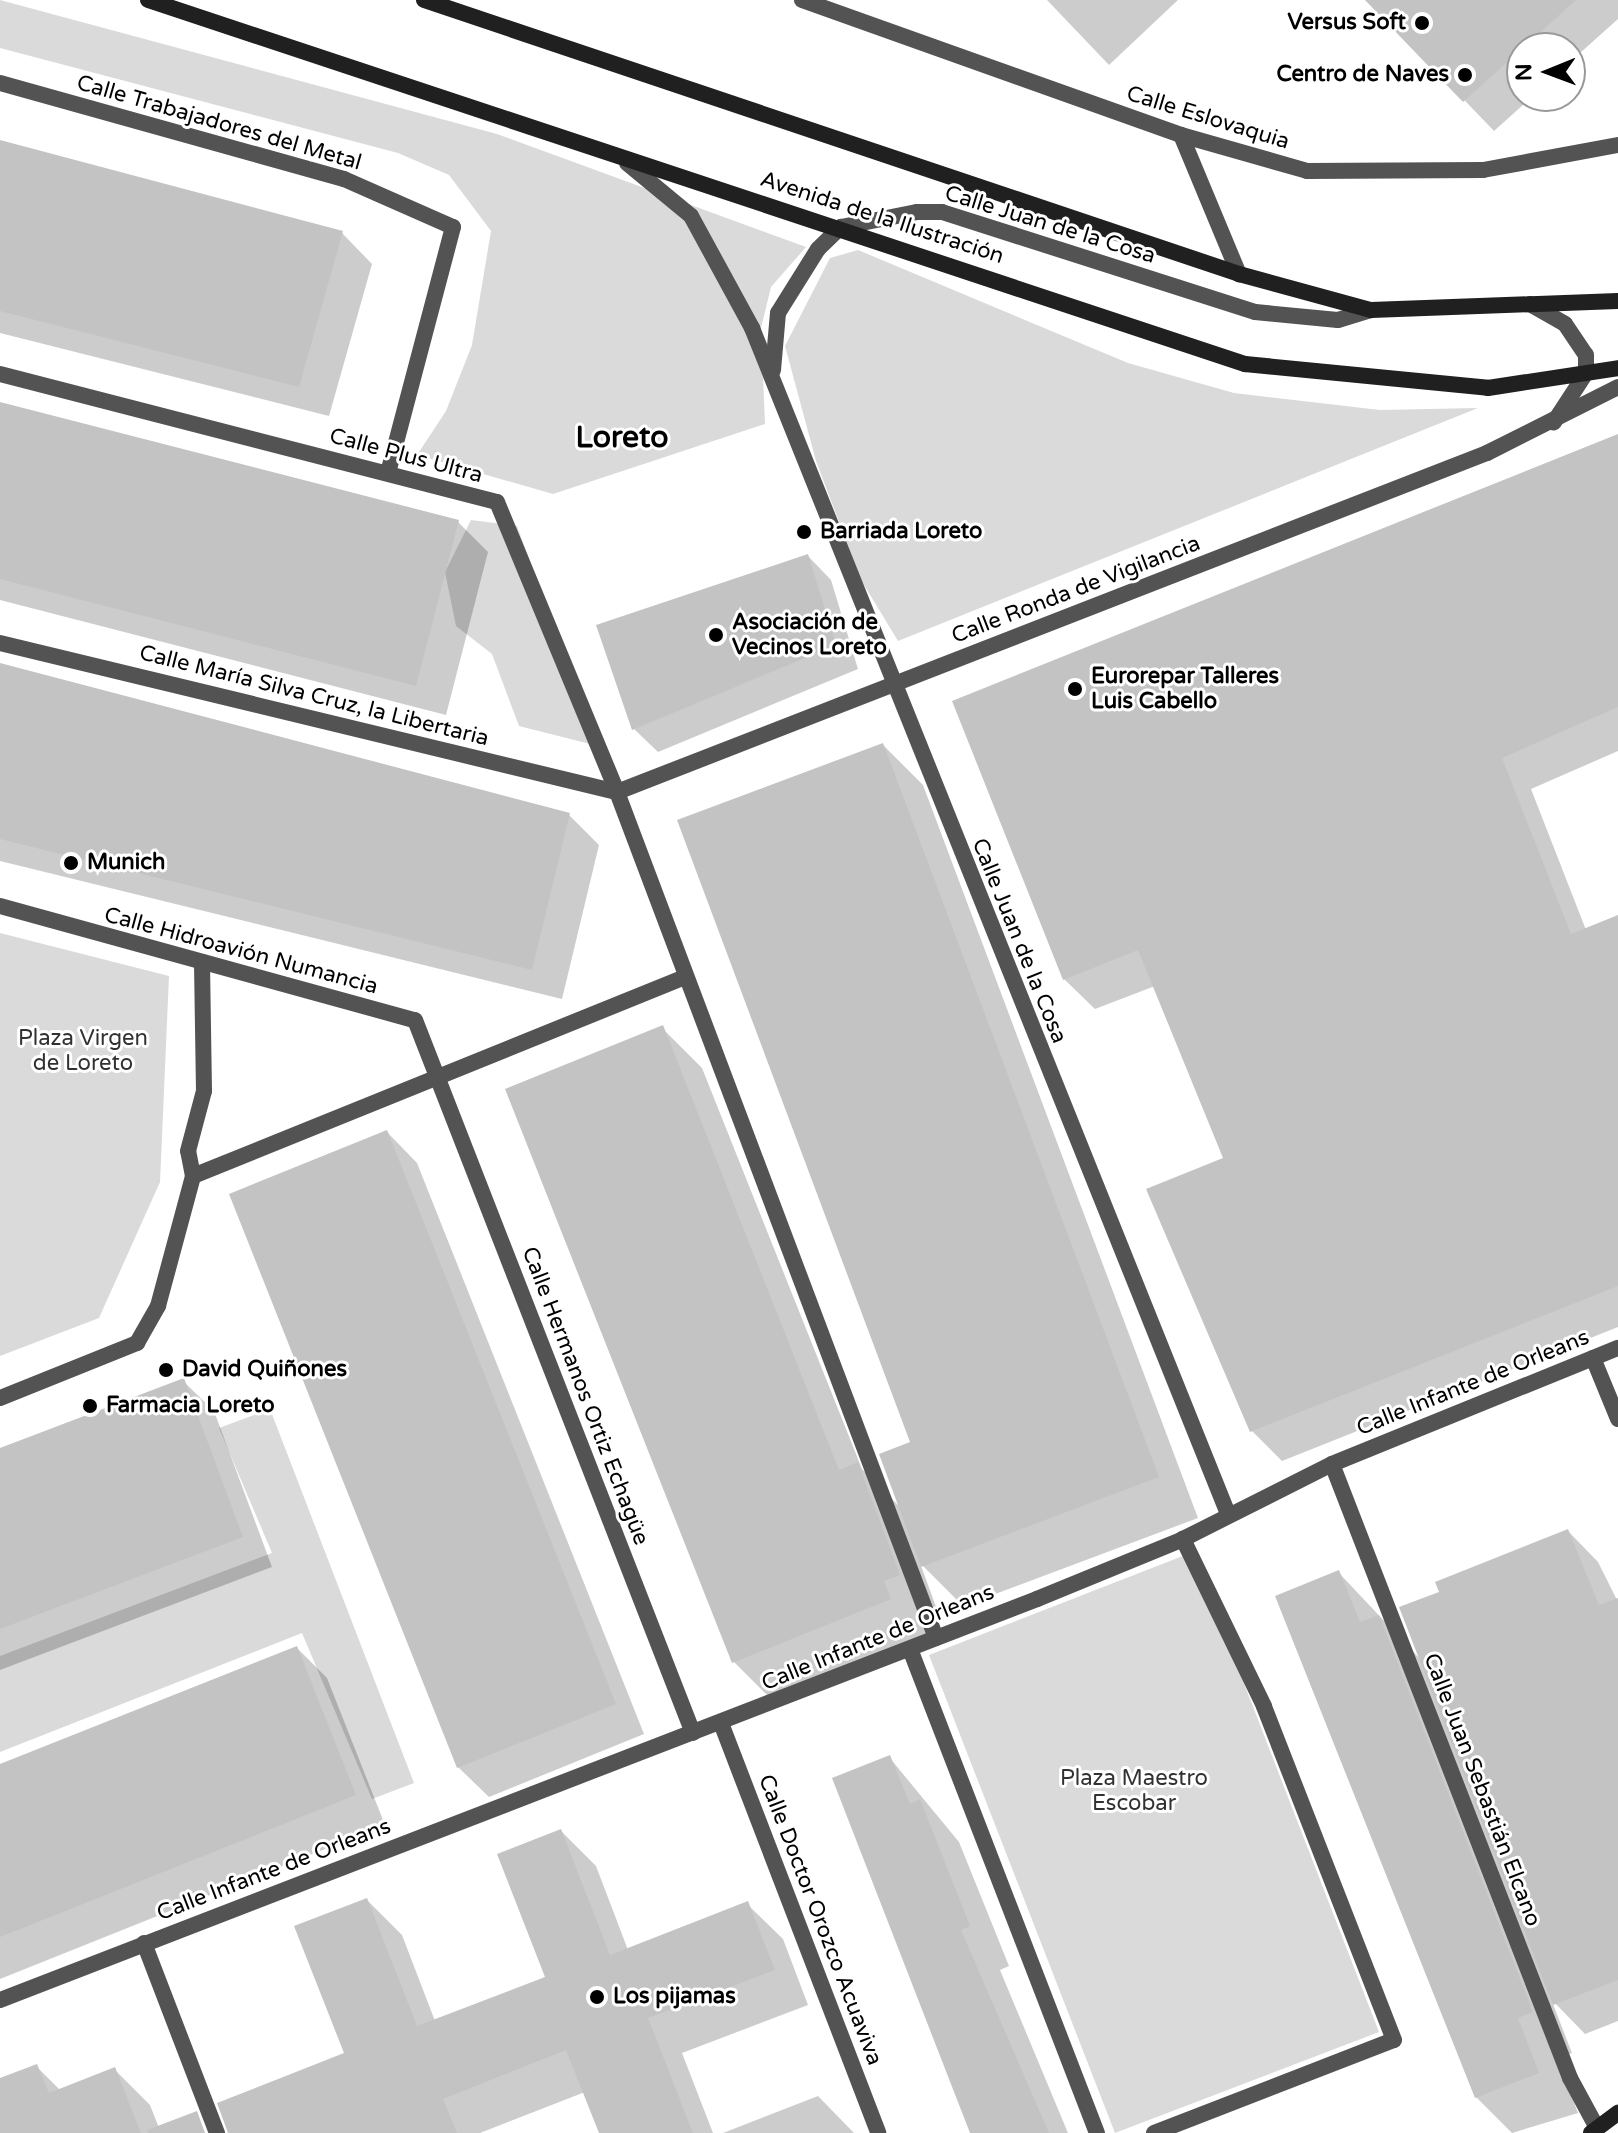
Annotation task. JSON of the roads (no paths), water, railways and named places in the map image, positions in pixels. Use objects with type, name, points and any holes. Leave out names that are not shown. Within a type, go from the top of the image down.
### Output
[{"type":"main road","name":"Avenida de la Ilustración","points":[[148,0],[841,227],[1245,364],[1488,388],[1618,368]]},
{"type":"main road","points":[[424,0],[1239,274],[1371,310],[1618,301]]},
{"type":"main road","points":[[1595,2131],[1618,2113]]},
{"type":"street","name":"Calle Eslovaquia","points":[[802,0],[1181,135],[1307,171],[1483,170],[1618,145]]},
{"type":"street","name":"Calle Trabajadores del Metal","points":[[0,83],[344,179],[453,227],[388,473]]},
{"type":"street","points":[[1181,135],[1239,274]]},
{"type":"street","name":"Calle Juan de la Cosa","points":[[593,146],[659,182],[691,216],[729,275],[891,686],[1228,1514]]},
{"type":"street","name":"Calle Juan de la Cosa","points":[[773,383],[778,313],[796,275],[841,227],[942,212],[1255,312],[1338,320],[1371,310]]},
{"type":"street","points":[[1530,304],[1579,338],[1586,373],[1551,427]]},
{"type":"street","name":"Calle Plus Ultra","points":[[0,374],[497,502],[617,792]]},
{"type":"street","name":"Calle Ronda de Vigilancia","points":[[617,792],[1551,427],[1618,387]]},
{"type":"street","name":"Calle María Silva Cruz, la Libertaria","points":[[0,643],[617,792]]},
{"type":"street","points":[[617,792],[936,1638]]},
{"type":"street","name":"Calle Hidroavión Numancia","points":[[0,906],[415,1020],[436,1074]]},
{"type":"street","points":[[0,1398],[137,1343],[158,1306],[193,1176],[188,1151],[204,1091],[202,962]]},
{"type":"street","points":[[193,1176],[436,1074],[685,977]]},
{"type":"street","name":"Calle Hermanos Ortiz Echagüe","points":[[436,1074],[693,1733]]},
{"type":"street","name":"Calle Infante de Orleans","points":[[0,2000],[721,1723],[1183,1539],[1332,1464],[1618,1348]]},
{"type":"street","points":[[1593,1358],[1618,1419]]},
{"type":"street","name":"Calle Juan Sebastián Elcano","points":[[1332,1464],[1570,2078],[1595,2131]]},
{"type":"street","points":[[1154,2133],[1394,2040],[1264,1706],[1183,1539]]},
{"type":"street","points":[[910,1649],[1097,2133]]},
{"type":"street","name":"Calle Doctor Orozco Acuaviva","points":[[721,1723],[878,2133]]},
{"type":"street","name":"Calle Infante de Orleans","points":[[144,1943],[217,2133]]},
{"type":"place","name":"Versus Soft","points":[[1422,23]]},
{"type":"place","name":"Centro de Naves","points":[[1465,75]]},
{"type":"place","name":"Barriada Loreto","points":[[804,532]]},
{"type":"place","name":"Asociación de Vecinos Loreto","points":[[716,635]]},
{"type":"place","name":"Eurorepar Talleres Luis Cabello","points":[[1075,689]]},
{"type":"place","name":"Munich","points":[[71,863]]},
{"type":"place","name":"David Quiñones","points":[[166,1370]]},
{"type":"place","name":"Farmacia Loreto","points":[[90,1406]]},
{"type":"place","name":"Los pijamas","points":[[597,1997]]},
{"type":"district","name":"Loreto","points":[[622,438]]},
{"type":"park label","name":"Plaza Virgen de Loreto","points":[[83,1050]]},
{"type":"park label","name":"Plaza Maestro Escobar","points":[[1134,1790]]}]
